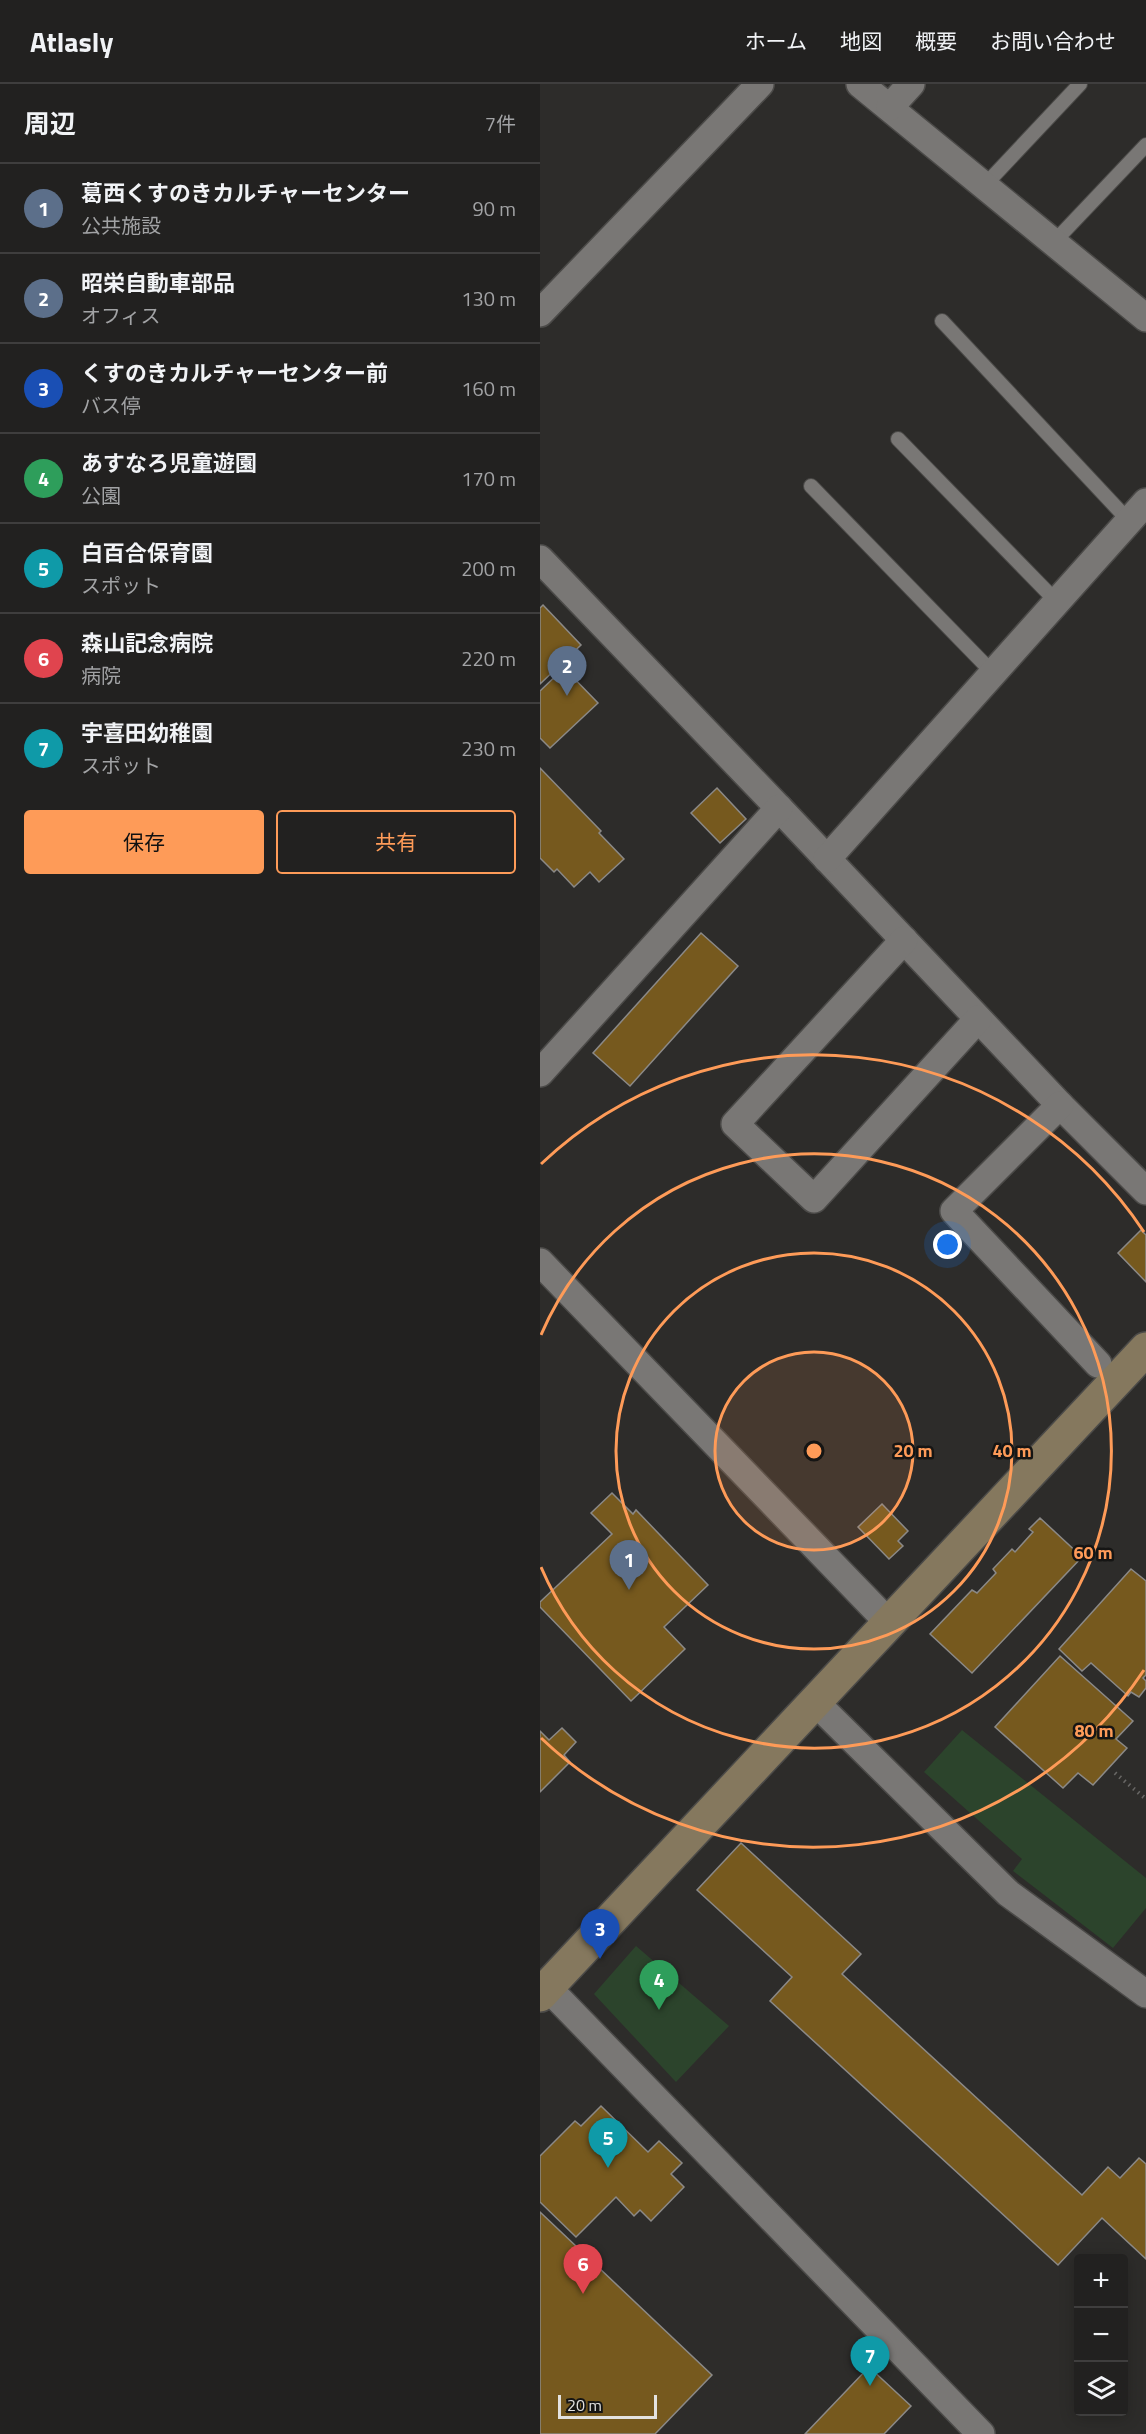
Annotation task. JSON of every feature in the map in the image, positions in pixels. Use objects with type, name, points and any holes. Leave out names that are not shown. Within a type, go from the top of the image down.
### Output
[{"type":"street","points":[[540,313],[760,84]]},
{"type":"street","points":[[860,84],[1146,318]]},
{"type":"street","points":[[890,107],[912,84]]},
{"type":"street","points":[[827,859],[1138,512]]},
{"type":"street","points":[[540,559],[1060,1106],[1146,1191]]},
{"type":"street","points":[[540,1073],[779,808]]},
{"type":"street","points":[[904,940],[735,1124],[814,1199],[978,1019]]},
{"type":"street","points":[[1060,1106],[954,1211],[1098,1364]]},
{"type":"street","points":[[540,1262],[889,1623]]},
{"type":"street","points":[[981,2434],[544,1991],[1146,1349]]},
{"type":"street","points":[[815,1702],[1008,1893],[1146,1994]]},
{"type":"lane","points":[[985,185],[1080,84]]},
{"type":"lane","points":[[1054,242],[1146,145]]},
{"type":"lane","points":[[942,321],[1138,512]]},
{"type":"lane","points":[[898,439],[1057,602]]},
{"type":"lane","points":[[812,486],[993,674]]},
{"type":"path","points":[[1115,1773],[1146,1799]]},
{"type":"green space","points":[[962,1730],[1146,1878],[1146,1908],[1113,1948],[1013,1871],[1022,1859],[924,1772]]},
{"type":"green space","points":[[636,1946],[729,2026],[676,2082],[594,1994]]},
{"type":"building","points":[[543,605],[581,645],[540,684],[540,608]]},
{"type":"building","points":[[564,668],[598,703],[550,748],[540,738],[540,691]]},
{"type":"building","points":[[540,768],[601,831],[599,833],[624,859],[599,882],[590,872],[574,887],[557,869],[554,872],[540,858]]},
{"type":"building","points":[[717,788],[746,819],[720,843],[691,813]]},
{"type":"building","points":[[701,933],[738,966],[630,1086],[593,1053]]},
{"type":"building","points":[[1141,1230],[1146,1235],[1146,1282],[1118,1253]]},
{"type":"building","points":[[612,1493],[633,1514],[636,1510],[708,1585],[664,1627],[685,1649],[631,1701],[540,1607],[540,1602],[612,1534],[591,1513]]},
{"type":"building","points":[[882,1504],[908,1531],[898,1541],[903,1546],[889,1559],[858,1527]]},
{"type":"building","points":[[1040,1518],[1082,1557],[972,1673],[930,1634],[972,1590],[977,1593],[996,1573],[993,1569],[1012,1549],[1015,1552],[1033,1532],[1029,1529]]},
{"type":"building","points":[[1131,1569],[1146,1581],[1146,1675],[1143,1678],[1146,1681],[1146,1688],[1139,1697],[1131,1692],[1128,1696],[1091,1663],[1082,1671],[1059,1649]]},
{"type":"building","points":[[1060,1656],[1133,1721],[1116,1739],[1127,1748],[1093,1785],[1078,1773],[1063,1788],[995,1727]]},
{"type":"building","points":[[562,1728],[576,1742],[564,1755],[570,1762],[540,1792],[540,1731],[549,1740]]},
{"type":"building","points":[[741,1843],[861,1954],[842,1974],[1082,2195],[1108,2167],[1120,2178],[1139,2158],[1146,2164],[1146,2259],[1102,2218],[1058,2265],[770,2001],[792,1977],[697,1890]]},
{"type":"building","points":[[601,2106],[648,2152],[659,2141],[682,2163],[671,2174],[684,2187],[651,2221],[640,2210],[634,2216],[616,2197],[576,2237],[540,2202],[540,2156],[575,2121],[581,2126]]},
{"type":"building","points":[[540,2212],[712,2375],[655,2434],[540,2434]]},
{"type":"building","points":[[869,2367],[911,2406],[884,2434],[805,2434]]},
{"type":"place","name":"昭栄自動車部品","points":[[567,696]]},
{"type":"place","name":"葛西くすのきカルチャーセンター","points":[[629,1590]]},
{"type":"place","name":"くすのきカルチャーセンター前","points":[[600,1959]]},
{"type":"place","name":"あすなろ児童遊園","points":[[659,2010]]},
{"type":"place","name":"白百合保育園","points":[[608,2168]]},
{"type":"place","name":"森山記念病院","points":[[583,2294]]},
{"type":"place","name":"宇喜田幼稚園","points":[[870,2386]]}]
